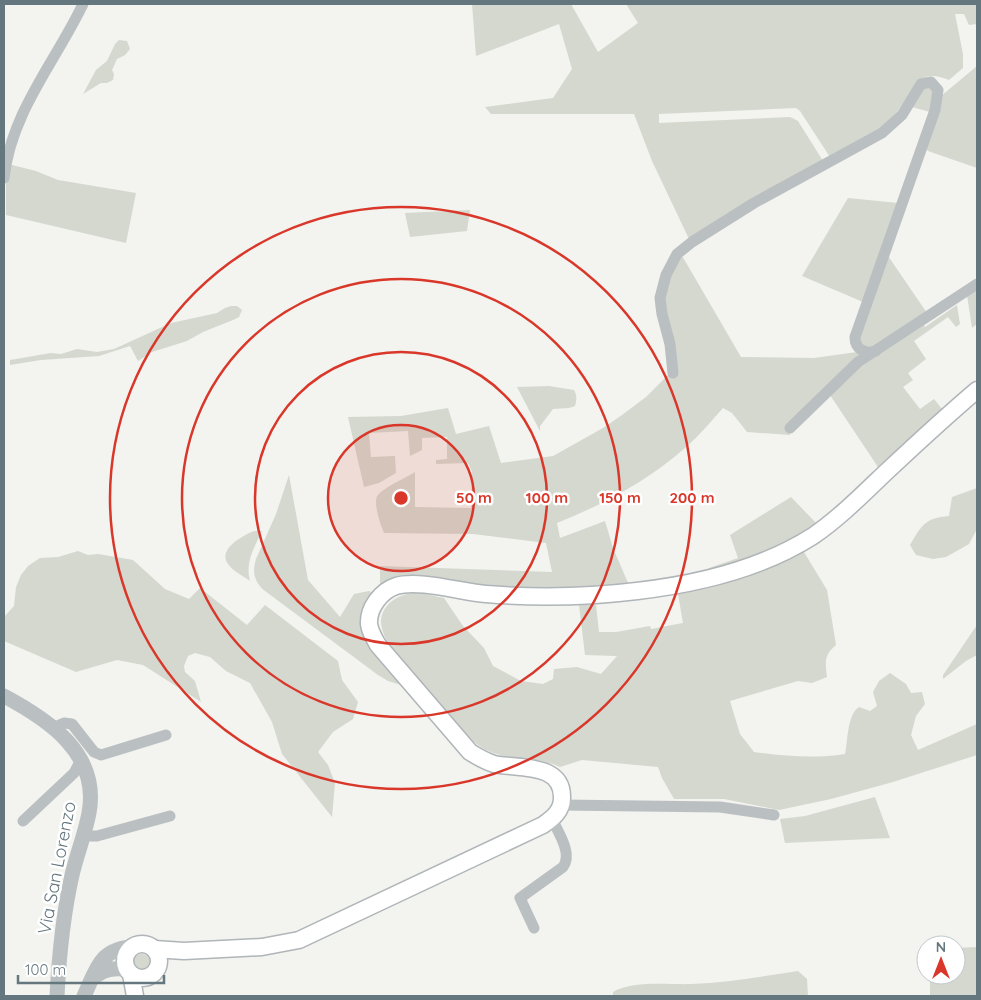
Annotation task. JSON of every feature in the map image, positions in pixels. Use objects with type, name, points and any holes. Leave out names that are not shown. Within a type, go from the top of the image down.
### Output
[{"type":"main road","points":[[129,972],[140,978],[154,964],[184,951],[262,947],[299,940],[543,824],[556,812],[561,789],[557,781],[549,774],[538,769],[508,766],[481,760],[461,744],[384,653],[374,638],[370,626],[370,614],[381,596],[390,589],[406,584],[507,595],[566,596],[606,594],[684,584],[742,569],[790,550],[832,522],[977,390]]},
{"type":"main road","points":[[134,996],[125,958],[136,945],[146,944],[154,964],[141,996]]},
{"type":"street","points":[[4,178],[7,159],[20,118],[83,4]]},
{"type":"street","points":[[673,373],[669,339],[660,298],[666,275],[677,254],[692,242],[754,203],[882,133],[902,115],[921,84],[931,82],[938,90],[935,110],[855,337],[856,344],[861,350],[868,352],[876,350]]},
{"type":"street","points":[[790,428],[858,362],[977,284]]},
{"type":"street","name":"Via San Lorenzo","points":[[4,696],[55,727],[81,760],[88,780],[89,813],[66,907],[57,996]]},
{"type":"street","points":[[55,727],[64,723],[72,724],[94,752],[101,755],[166,735]]},
{"type":"street","points":[[23,821],[74,773],[81,760]]},
{"type":"street","points":[[534,928],[520,898],[563,867],[567,859],[556,812],[720,807],[774,815]]},
{"type":"street","points":[[82,836],[98,836],[170,816]]},
{"type":"street","points":[[84,996],[103,958],[109,952],[116,949],[132,948]]},
{"type":"street","points":[[92,979],[106,969],[129,972]]},
{"type":"shaded area","points":[[472,4],[571,4],[598,52],[638,23],[626,4],[977,4],[977,24],[969,25],[964,14],[955,14],[963,54],[963,68],[949,80],[933,76],[923,78],[889,122],[865,138],[830,157],[800,111],[796,108],[659,114],[659,123],[790,117],[798,121],[823,161],[689,239],[652,161],[634,114],[491,114],[485,107],[553,98],[572,69],[559,24],[476,56]]},
{"type":"shaded area","points":[[119,40],[127,41],[130,49],[125,55],[117,59],[112,70],[114,74],[113,80],[101,83],[83,94],[96,70],[107,61]]},
{"type":"shaded area","points":[[977,66],[977,168],[928,151],[925,147],[941,96]]},
{"type":"shaded area","points":[[925,86],[934,89],[930,112],[912,107]]},
{"type":"shaded area","points":[[8,164],[36,171],[58,180],[136,193],[126,243],[6,215]]},
{"type":"shaded area","points":[[848,198],[898,203],[863,302],[802,276]]},
{"type":"shaded area","points":[[470,210],[467,231],[410,237],[405,213]]},
{"type":"shaded area","points":[[681,254],[741,357],[814,358],[857,352],[860,354],[789,423],[790,435],[747,432],[732,413],[723,408],[701,433],[656,471],[608,500],[557,523],[560,538],[605,521],[613,548],[629,585],[577,589],[380,587],[380,566],[552,572],[546,543],[473,534],[384,533],[378,514],[376,498],[385,489],[415,472],[415,507],[471,508],[472,472],[468,463],[436,464],[436,460],[447,459],[447,437],[422,438],[422,450],[410,456],[408,431],[369,433],[371,457],[395,456],[396,473],[379,483],[364,487],[348,417],[401,416],[448,408],[456,434],[489,426],[501,463],[553,456],[622,415],[646,397],[671,372],[664,316],[665,285]]},
{"type":"shaded area","points":[[888,256],[927,313],[874,347],[863,346],[859,338]]},
{"type":"shaded area","points":[[977,289],[977,324],[972,328],[967,295]]},
{"type":"shaded area","points":[[957,305],[960,324],[956,327],[948,317],[914,341],[926,359],[908,373],[913,380],[903,387],[920,409],[934,399],[942,409],[878,467],[830,395],[861,366]]},
{"type":"shaded area","points":[[231,306],[237,306],[242,310],[239,317],[187,341],[152,352],[138,361],[130,346],[99,356],[41,360],[10,365],[10,360],[51,353],[61,354],[77,349],[97,352],[114,349],[171,323],[217,313]]},
{"type":"shaded area","points":[[549,386],[574,390],[576,396],[575,406],[553,409],[540,426],[540,431],[517,387]]},
{"type":"shaded area","points":[[289,475],[308,580],[340,617],[354,594],[369,591],[374,593],[376,652],[401,685],[388,681],[378,675],[261,588],[256,580],[254,568],[256,559],[276,514]]},
{"type":"shaded area","points":[[977,488],[977,529],[969,544],[946,557],[933,559],[916,555],[910,545],[921,528],[929,521],[949,516],[952,497]]},
{"type":"shaded area","points":[[791,497],[816,523],[791,539],[764,551],[708,571],[709,568],[738,558],[730,535]]},
{"type":"shaded area","points":[[254,531],[262,531],[249,561],[250,581],[228,564],[226,553],[233,543]]},
{"type":"shaded area","points":[[78,551],[88,555],[98,554],[133,560],[165,589],[189,599],[200,588],[247,625],[265,605],[338,661],[342,680],[358,702],[353,719],[333,732],[318,752],[328,765],[335,783],[332,817],[282,754],[272,722],[250,683],[226,671],[210,657],[195,653],[188,656],[184,666],[185,672],[195,681],[201,702],[143,665],[117,660],[76,672],[4,641],[4,617],[14,606],[16,587],[21,575],[28,566],[40,558],[58,557]]},
{"type":"shaded area","points":[[804,552],[827,590],[836,645],[829,652],[826,659],[827,677],[812,683],[798,681],[730,701],[740,734],[754,752],[800,756],[845,754],[852,716],[859,707],[870,711],[877,706],[873,692],[879,681],[890,673],[906,684],[911,693],[922,692],[925,704],[916,716],[911,735],[918,750],[977,724],[977,755],[893,782],[831,799],[779,810],[724,799],[674,799],[658,767],[582,760],[560,767],[537,760],[504,756],[483,748],[473,741],[391,650],[381,625],[384,610],[392,601],[403,595],[417,593],[444,598],[463,626],[484,648],[493,666],[521,681],[543,684],[553,679],[554,669],[577,667],[601,674],[617,656],[585,655],[579,605],[596,605],[599,632],[616,632],[650,626],[651,629],[683,623],[678,594],[706,589],[747,577]]},
{"type":"shaded area","points":[[977,625],[977,655],[943,679],[943,675]]},
{"type":"shaded area","points":[[875,797],[890,838],[785,843],[780,819],[805,816]]},
{"type":"shaded area","points":[[977,947],[977,996],[930,996],[930,985],[966,985],[966,948]]},
{"type":"shaded area","points":[[139,954],[145,954],[150,959],[148,968],[139,970],[134,965],[134,959]]},
{"type":"shaded area","points":[[798,971],[807,979],[808,996],[613,996],[613,992],[621,988],[641,984],[718,982]]}]
